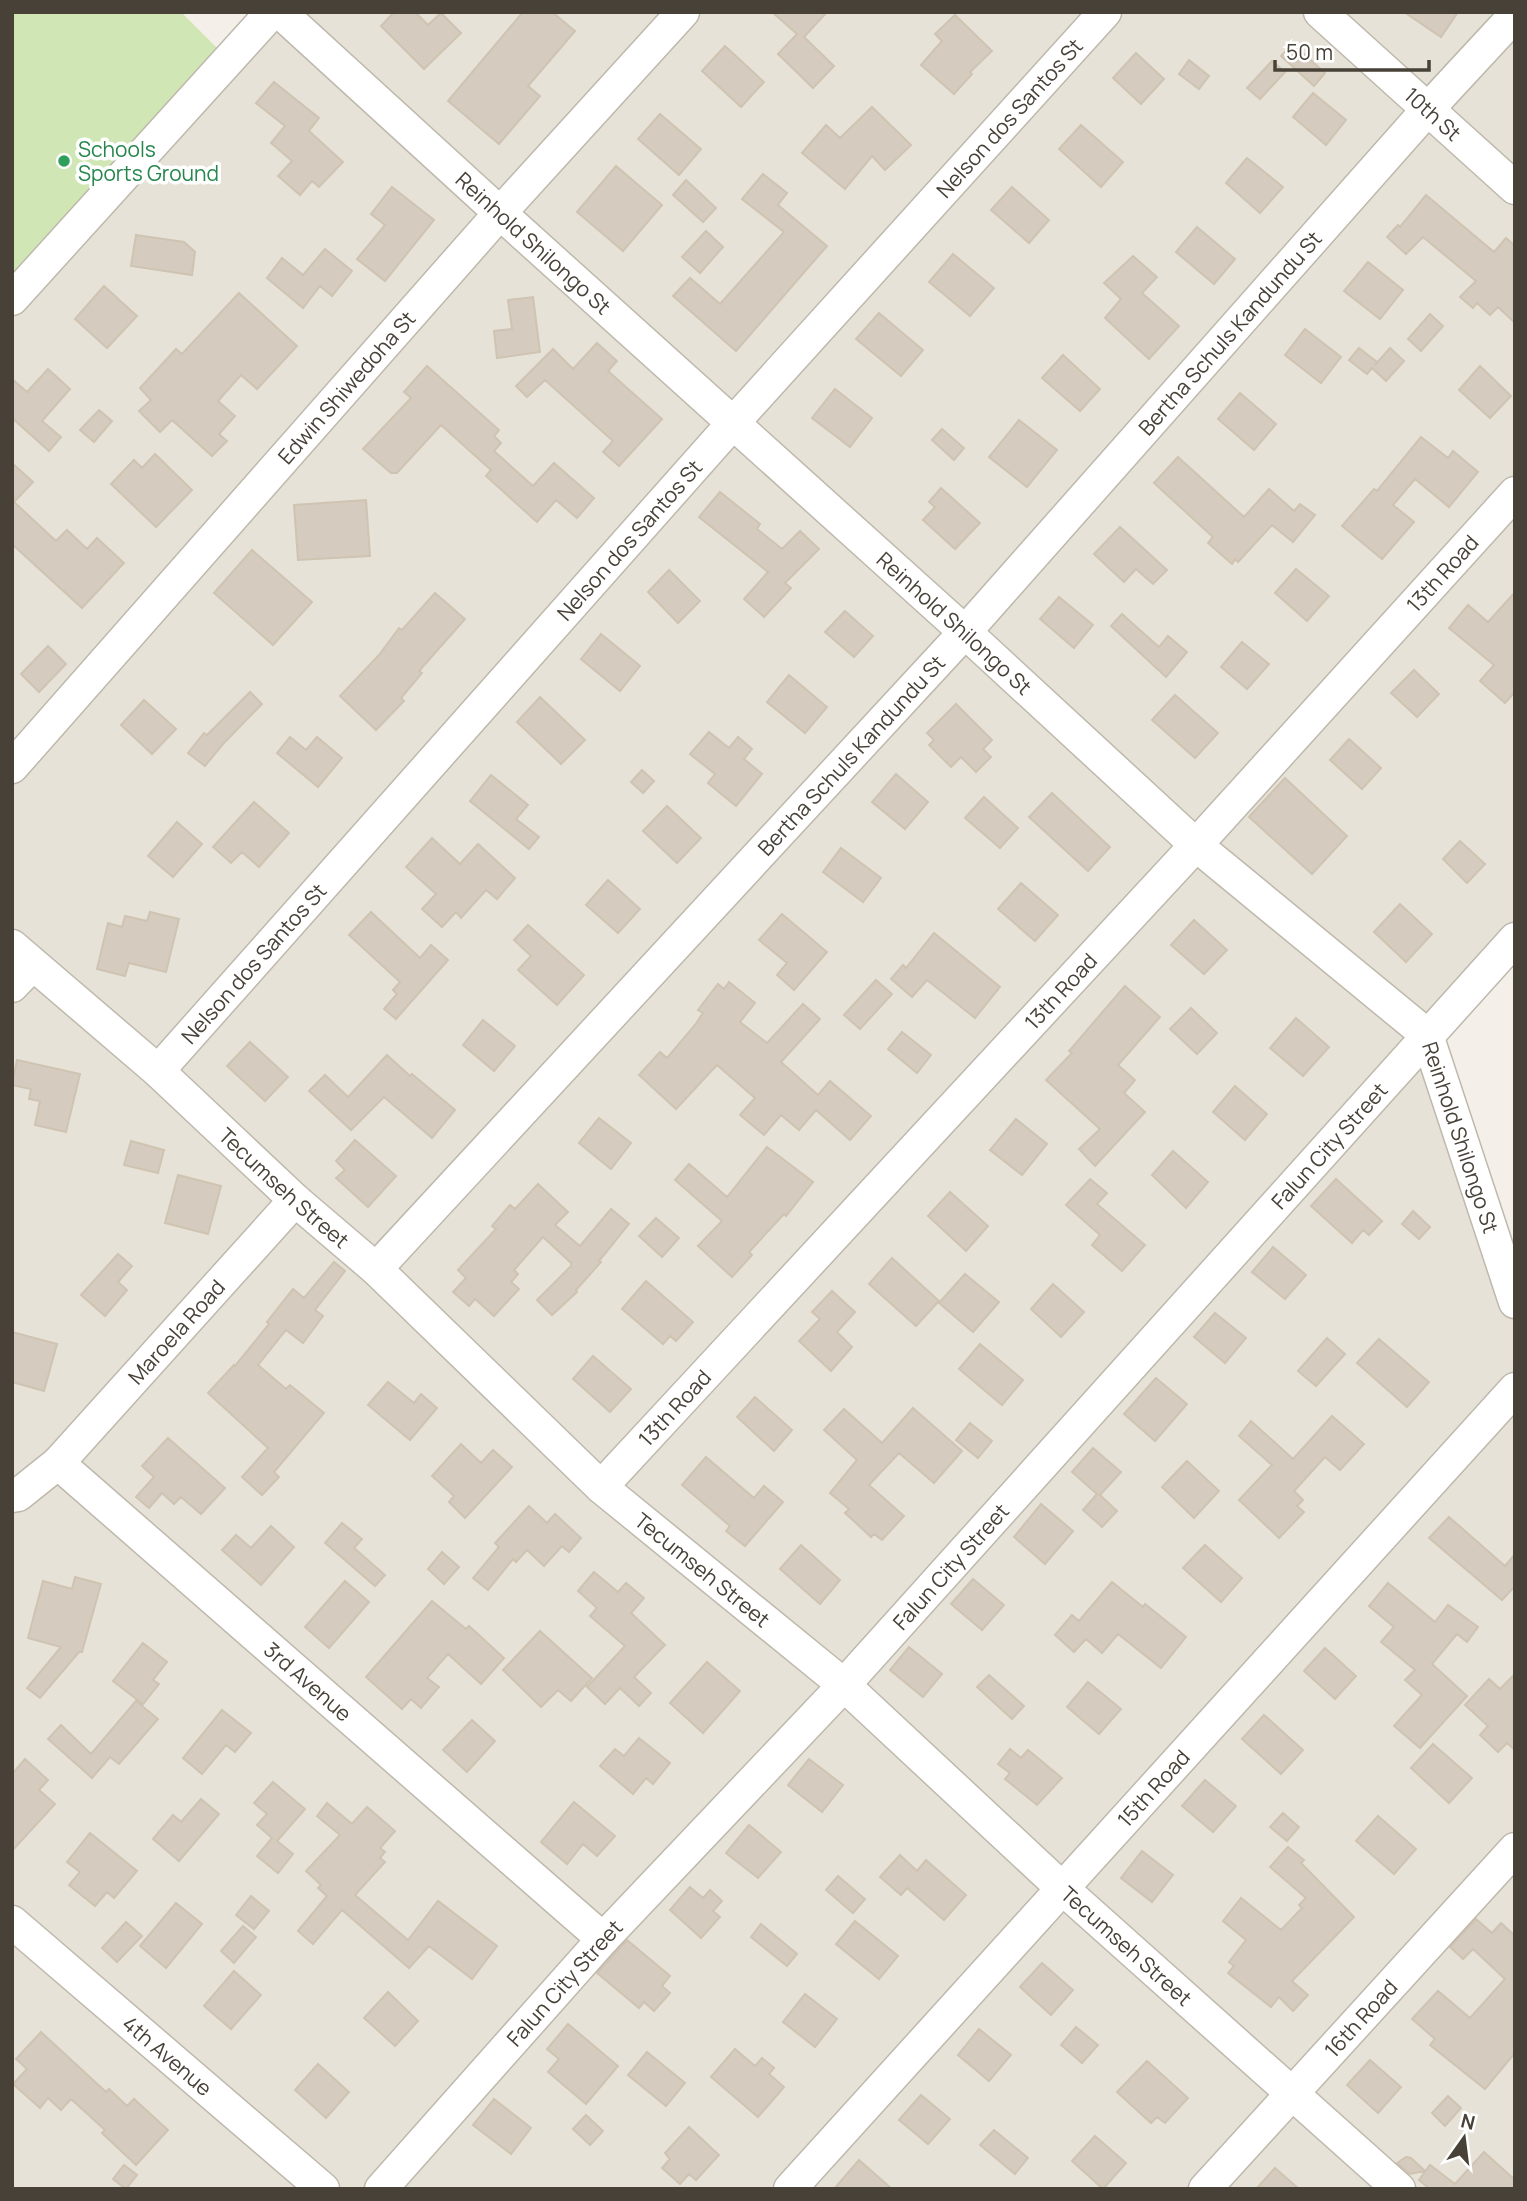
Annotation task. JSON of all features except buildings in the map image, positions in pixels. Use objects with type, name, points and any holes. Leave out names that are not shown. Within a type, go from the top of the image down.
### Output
[{"type":"street","points":[[12,299],[272,12]]},
{"type":"street","name":"Reinhold Shilongo St","points":[[281,12],[500,214],[965,632],[1195,845],[1427,1035],[1515,1303]]},
{"type":"street","name":"Edwin Shiwedoha St","points":[[12,767],[500,214],[683,12]]},
{"type":"street","name":"Nelson dos Santos St","points":[[158,1070],[733,423],[1105,12]]},
{"type":"street","name":"10th St","points":[[1320,12],[1515,188]]},
{"type":"street","name":"Bertha Schuls Kandundu St","points":[[376,1269],[965,632],[1428,108],[1515,15]]},
{"type":"street","name":"13th Road","points":[[601,1487],[1195,845],[1515,493]]},
{"type":"street","name":"Falun City Street","points":[[381,2189],[603,1940],[844,1685],[1515,939]]},
{"type":"street","name":"Tecumseh Street","points":[[19,966],[158,1070],[295,1200],[376,1269],[601,1487],[844,1685],[1063,1889],[1399,2189]]},
{"type":"street","name":"Maroela Road","points":[[58,1463],[295,1200]]},
{"type":"street","name":"15th Road","points":[[790,2189],[1515,1388]]},
{"type":"street","points":[[12,1496],[18,1495],[58,1463]]},
{"type":"street","name":"3rd Avenue","points":[[58,1463],[603,1940]]},
{"type":"street","name":"16th Road","points":[[1205,2189],[1515,1849]]},
{"type":"street","name":"4th Avenue","points":[[12,1922],[323,2189]]},
{"type":"shaded area","points":[[269,12],[1515,12],[1515,939],[1427,1035],[1515,1302],[1515,2189],[12,2189],[12,275],[217,48]]},
{"type":"green space","name":"Schools Sports Ground","points":[[12,12],[181,12],[217,48],[12,275]]},
{"type":"place","name":"Schools Sports Ground","points":[[64,161]]}]
